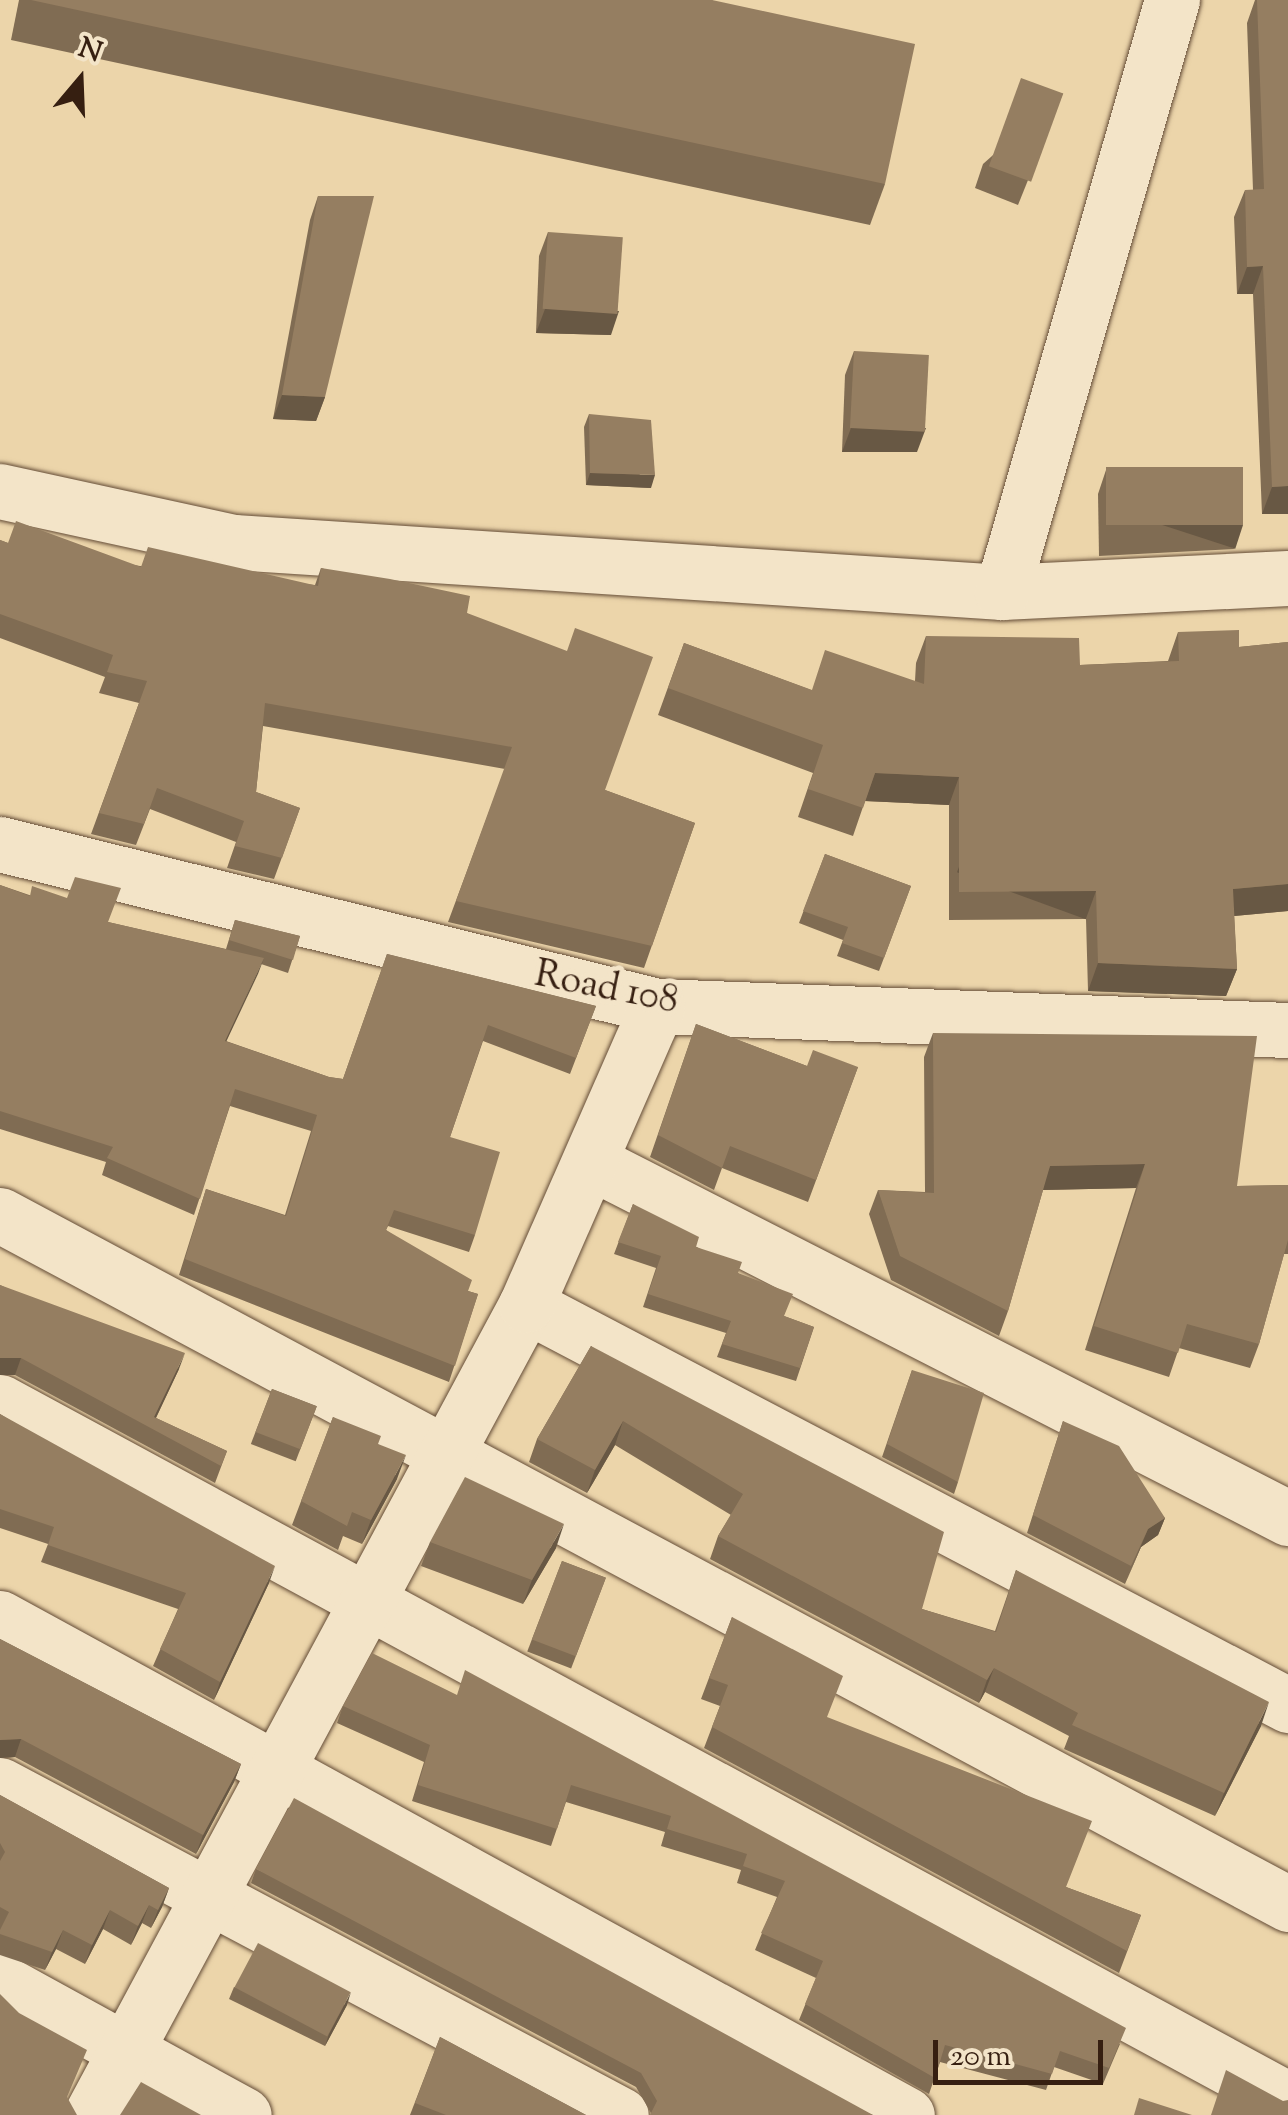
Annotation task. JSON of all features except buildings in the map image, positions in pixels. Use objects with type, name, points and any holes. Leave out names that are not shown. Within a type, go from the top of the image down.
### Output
[{"type":"street","points":[[1002,592],[1172,0]]},
{"type":"street","points":[[0,491],[234,542],[1002,592],[1288,578]]},
{"type":"street","name":"Road 108","points":[[0,844],[657,1006],[1288,1030]]},
{"type":"street","points":[[91,2115],[526,1305],[657,1006]]},
{"type":"street","points":[[591,1162],[1288,1518]]},
{"type":"street","points":[[0,1215],[1288,1904]]},
{"type":"street","points":[[526,1305],[1288,1704]]},
{"type":"street","points":[[0,1402],[1287,2097],[1284,2115]]},
{"type":"street","points":[[0,1618],[907,2115]]},
{"type":"street","points":[[0,1785],[622,2115]]},
{"type":"street","points":[[0,1981],[244,2115]]}]
